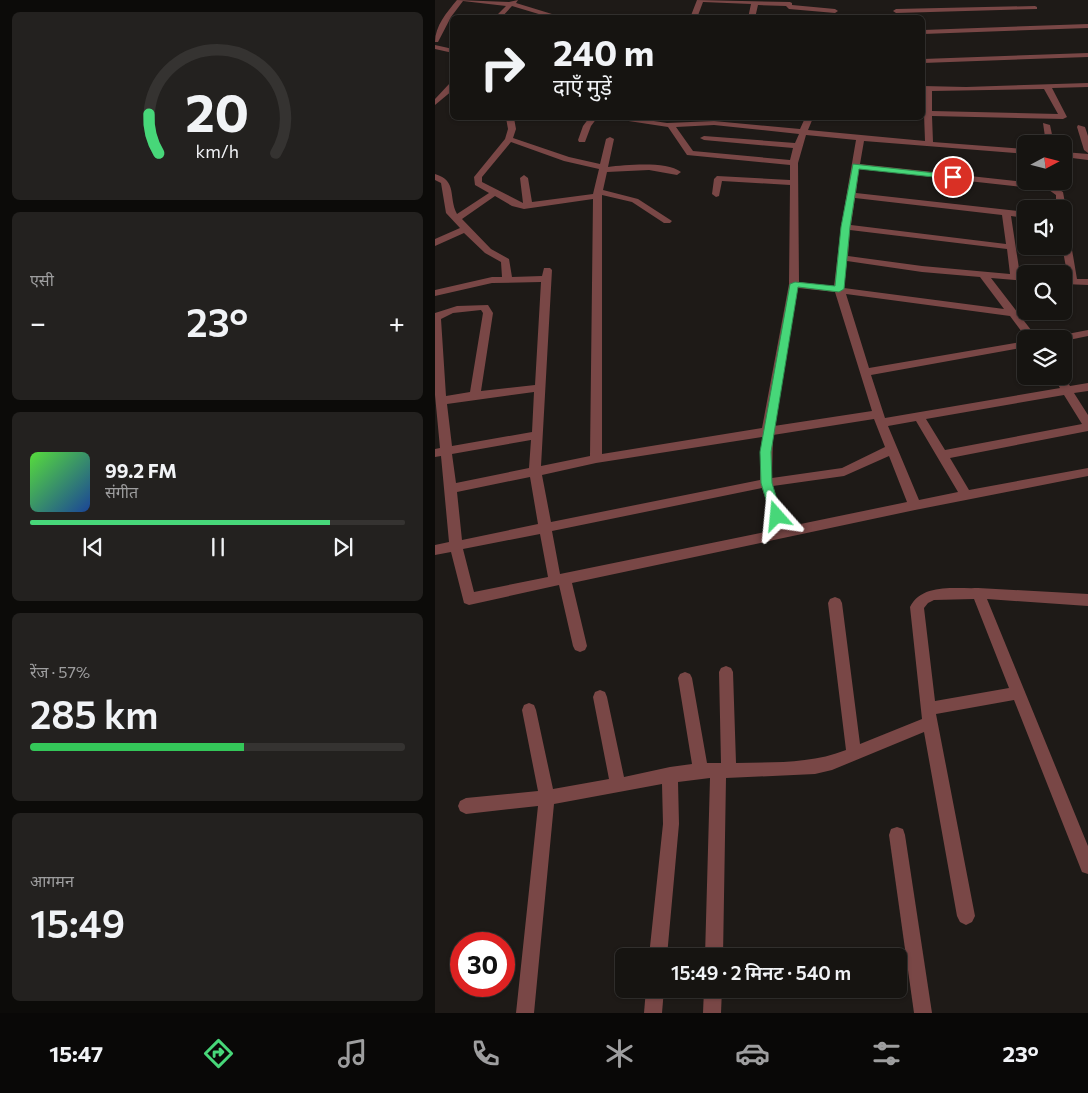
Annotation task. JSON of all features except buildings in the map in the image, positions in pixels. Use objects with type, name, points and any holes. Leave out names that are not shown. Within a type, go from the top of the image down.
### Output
[{"type":"street","points":[[435,40],[445,16],[461,0]]},
{"type":"street","points":[[466,0],[513,2],[553,15]]},
{"type":"street","points":[[694,15],[701,0],[834,11]]},
{"type":"street","points":[[949,0],[954,10]]},
{"type":"street","points":[[1029,0],[1044,21]]},
{"type":"street","points":[[500,15],[513,2]]},
{"type":"street","points":[[752,15],[755,3]]},
{"type":"street","points":[[895,11],[1035,8]]},
{"type":"street","points":[[925,32],[1044,21],[1088,26]]},
{"type":"street","points":[[435,47],[450,50]]},
{"type":"street","points":[[925,61],[1088,55]]},
{"type":"street","points":[[929,144],[925,113],[925,88],[1088,86]]},
{"type":"street","points":[[925,113],[1063,117],[1047,87]]},
{"type":"street","points":[[435,103],[450,88]]},
{"type":"street","points":[[510,120],[512,129],[509,139],[477,180],[494,193],[519,206],[597,194],[625,195],[641,202],[667,221]]},
{"type":"street","points":[[583,140],[587,126],[592,120]]},
{"type":"street","points":[[636,120],[670,125],[714,122],[860,138],[1017,151]]},
{"type":"street","points":[[782,533],[766,483],[765,464],[768,430],[795,284],[794,163],[808,120]]},
{"type":"street","points":[[670,125],[690,153],[794,163]]},
{"type":"street","points":[[1046,125],[1048,135]]},
{"type":"street","points":[[1081,127],[1088,150]]},
{"type":"street","points":[[704,138],[798,146]]},
{"type":"street","points":[[860,138],[846,227],[839,289],[890,450],[915,505]]},
{"type":"street","points":[[509,139],[567,159],[603,168],[643,166],[677,172]]},
{"type":"street","points":[[596,459],[597,194],[610,139]]},
{"type":"street","points":[[1073,156],[1088,157]]},
{"type":"street","points":[[856,166],[1051,188],[1060,194],[1060,200]]},
{"type":"street","points":[[435,177],[443,180],[445,183],[451,213],[456,220],[488,251],[506,261],[507,279]]},
{"type":"street","points":[[524,178],[528,206]]},
{"type":"street","points":[[717,194],[718,179],[720,178],[794,183]]},
{"type":"street","points":[[456,220],[494,193]]},
{"type":"street","points":[[851,195],[1017,214]]},
{"type":"street","points":[[1007,213],[1011,247],[1017,266]]},
{"type":"street","points":[[846,227],[1011,247]]},
{"type":"street","points":[[435,243],[465,229]]},
{"type":"street","points":[[843,258],[922,269],[1017,278]]},
{"type":"street","points":[[435,293],[483,281],[547,274],[535,472],[545,529],[581,646]]},
{"type":"street","points":[[984,274],[1026,330]]},
{"type":"street","points":[[1072,281],[1088,282]]},
{"type":"street","points":[[795,284],[1013,313]]},
{"type":"street","points":[[475,395],[488,313],[484,307],[446,312],[437,316],[441,401],[440,452],[450,489],[456,547],[469,599],[915,505],[1088,472]]},
{"type":"street","points":[[1072,336],[1088,333]]},
{"type":"street","points":[[865,372],[1017,346]]},
{"type":"street","points":[[942,455],[1088,426],[1064,385]]},
{"type":"street","points":[[450,489],[596,459],[768,430],[879,418],[919,417],[1088,387]]},
{"type":"street","points":[[441,401],[475,395],[541,388]]},
{"type":"street","points":[[919,417],[966,495]]},
{"type":"street","points":[[440,452],[538,435]]},
{"type":"street","points":[[435,550],[766,483],[844,472],[890,450]]},
{"type":"street","points":[[966,916],[929,716],[917,607],[923,599],[933,595],[978,593],[1088,600]]},
{"type":"street","points":[[978,593],[1088,866]]},
{"type":"street","points":[[835,603],[854,754]]},
{"type":"street","points":[[714,948],[726,672]]},
{"type":"street","points":[[685,678],[701,770]]},
{"type":"street","points":[[466,806],[547,798],[670,774],[701,770],[815,767],[832,763],[854,754],[929,716],[1018,693]]},
{"type":"street","points":[[600,698],[618,784]]},
{"type":"street","points":[[525,1013],[547,798],[529,710]]},
{"type":"street","points":[[659,948],[671,824],[670,774]]},
{"type":"street","points":[[897,835],[923,1013]]},
{"type":"street","points":[[653,1013],[654,998]]},
{"type":"street","points":[[713,998],[713,1013]]},
{"type":"route","points":[[777,516],[766,483],[765,452],[795,284],[839,289],[846,227],[856,166],[953,177]]}]
